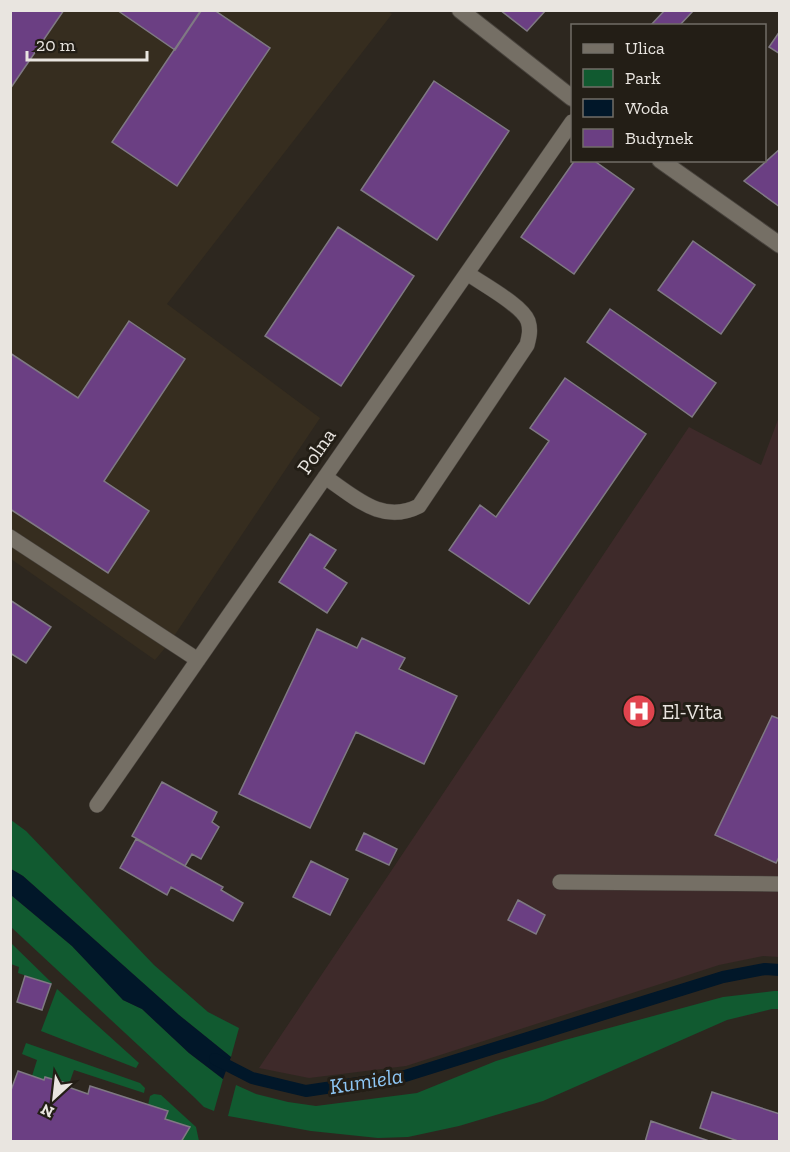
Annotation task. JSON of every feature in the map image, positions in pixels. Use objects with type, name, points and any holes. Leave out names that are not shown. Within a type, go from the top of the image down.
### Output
[{"type":"street","points":[[460,10],[571,96]]},
{"type":"street","points":[[663,162],[780,245]]},
{"type":"lane","name":"Polna","points":[[97,805],[571,125]]},
{"type":"lane","points":[[325,477],[370,507],[382,512],[407,512],[419,506],[527,345],[530,333],[528,320],[522,311],[467,273]]},
{"type":"lane","points":[[10,537],[198,660]]},
{"type":"lane","points":[[560,882],[780,884]]},
{"type":"shaded area","points":[[387,10],[392,14],[167,304],[320,418],[170,642],[155,660],[11,559],[11,11]]},
{"type":"shaded area","name":"El-Vita","points":[[779,417],[779,957],[763,956],[719,965],[406,1066],[309,1078],[259,1068],[689,427],[761,465]]},
{"type":"green space","points":[[11,820],[26,831],[154,965],[208,1012],[239,1028],[231,1057],[179,1015],[23,876],[11,869]]},
{"type":"green space","points":[[11,895],[72,946],[123,1000],[142,1009],[189,1053],[223,1079],[214,1111],[204,1107],[11,927]]},
{"type":"green space","points":[[11,943],[51,984],[18,973],[19,967],[11,964]]},
{"type":"green space","points":[[57,989],[139,1063],[136,1068],[41,1031]]},
{"type":"green space","points":[[779,991],[779,1009],[727,1020],[543,1101],[459,1126],[408,1137],[378,1138],[311,1131],[228,1116],[236,1085],[256,1094],[316,1106],[417,1093],[496,1061],[565,1040],[723,997]]},
{"type":"green space","points":[[26,1043],[140,1083],[145,1088],[144,1093],[74,1070],[69,1084],[32,1076],[37,1060],[22,1054]]},
{"type":"green space","points":[[161,1095],[196,1127],[199,1141],[181,1141],[189,1127],[165,1119],[148,1105],[150,1096]]},
{"type":"water","points":[[11,869],[23,876],[179,1015],[231,1057],[223,1079],[189,1053],[142,1009],[123,1000],[72,946],[11,895]]},
{"type":"building","points":[[10,10],[64,10],[10,89]]},
{"type":"building","points":[[117,10],[200,10],[201,11],[175,50]]},
{"type":"building","points":[[201,10],[214,10],[270,48],[177,186],[112,142]]},
{"type":"building","points":[[500,10],[546,10],[527,31]]},
{"type":"building","points":[[665,10],[694,10],[681,24],[652,24]]},
{"type":"building","points":[[780,31],[780,54],[769,47]]},
{"type":"building","points":[[434,81],[509,131],[437,240],[361,190]]},
{"type":"building","points":[[780,149],[780,207],[744,181]]},
{"type":"building","points":[[574,162],[596,162],[634,189],[574,274],[521,237]]},
{"type":"building","points":[[338,227],[414,276],[341,386],[265,336]]},
{"type":"building","points":[[693,241],[755,285],[721,334],[658,290]]},
{"type":"building","points":[[610,309],[716,383],[692,417],[587,342]]},
{"type":"building","points":[[129,321],[185,359],[104,481],[149,511],[108,573],[10,509],[10,353],[78,398]]},
{"type":"building","points":[[565,378],[646,434],[529,604],[449,550],[480,505],[496,517],[549,441],[530,428]]},
{"type":"building","points":[[310,534],[336,550],[324,568],[347,583],[327,613],[279,582]]},
{"type":"building","points":[[10,600],[51,627],[26,663],[10,653]]},
{"type":"building","points":[[317,629],[357,648],[362,638],[405,658],[399,669],[457,696],[424,764],[356,732],[310,828],[239,794]]},
{"type":"building","points":[[772,716],[780,719],[780,855],[776,863],[715,835]]},
{"type":"building","points":[[162,782],[217,812],[212,822],[219,827],[201,859],[192,854],[185,866],[132,836]]},
{"type":"building","points":[[364,833],[397,849],[389,865],[356,850]]},
{"type":"building","points":[[136,839],[223,887],[221,890],[243,903],[233,921],[171,887],[167,895],[120,868]]},
{"type":"building","points":[[311,861],[348,879],[330,915],[293,897]]},
{"type":"building","points":[[518,900],[545,915],[536,934],[508,920]]},
{"type":"building","points":[[25,976],[51,984],[42,1010],[17,1002]]},
{"type":"building","points":[[18,1071],[44,1080],[45,1077],[69,1084],[68,1087],[88,1094],[90,1086],[168,1111],[165,1119],[190,1127],[181,1142],[10,1141],[10,1093]]},
{"type":"building","points":[[712,1092],[780,1114],[780,1142],[741,1142],[700,1128]]},
{"type":"building","points":[[651,1121],[712,1142],[645,1142]]},
{"type":"waterway","name":"Kumiela","points":[[215,1059],[252,1078],[306,1091],[405,1076],[723,977],[765,969],[780,970]]},
{"type":"place","name":"El-Vita","points":[[639,711]]}]
